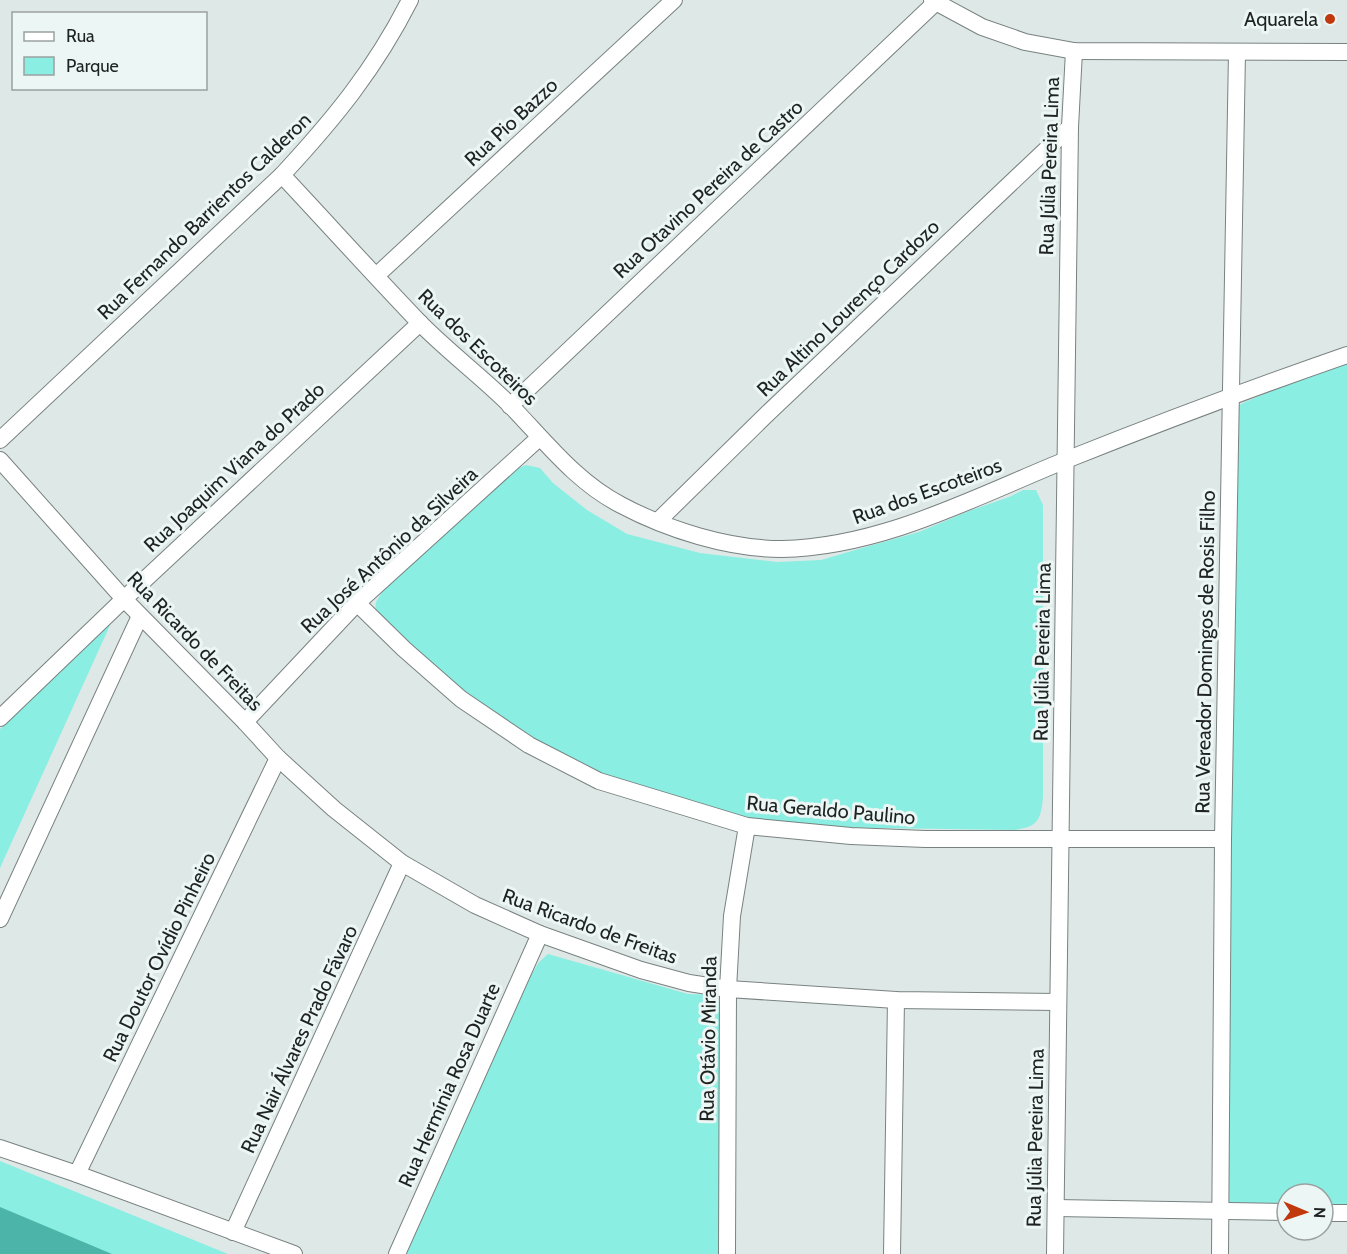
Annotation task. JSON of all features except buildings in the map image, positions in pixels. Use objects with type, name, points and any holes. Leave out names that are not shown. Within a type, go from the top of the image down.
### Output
[{"type":"street","name":"Rua Fernando Barrientos Calderon","points":[[0,440],[282,175],[320,135],[353,93],[390,39],[410,0]]},
{"type":"street","name":"Rua Pio Bazzo","points":[[377,275],[674,0]]},
{"type":"street","points":[[934,2],[982,27],[1025,42],[1074,51],[1347,52]]},
{"type":"street","name":"Rua Otavino Pereira de Castro","points":[[510,405],[934,2]]},
{"type":"street","name":"Rua Júlia Pereira Lima","points":[[1055,1254],[1070,126],[1074,51]]},
{"type":"street","name":"Rua Vereador Domingos de Rosis Filho","points":[[1220,1254],[1223,839],[1237,52]]},
{"type":"street","name":"Rua Altino Lourenço Cardozo","points":[[658,521],[1070,126]]},
{"type":"street","name":"Rua dos Escoteiros","points":[[282,175],[420,323],[510,405],[539,438],[586,482],[620,505],[720,543],[781,549],[846,543],[927,518],[1231,395],[1347,355]]},
{"type":"street","name":"Rua Joaquim Viana do Prado","points":[[0,718],[420,323]]},
{"type":"street","name":"Rua José Antônio da Silveira","points":[[245,722],[357,603],[539,438]]},
{"type":"street","name":"Rua Ricardo de Freitas","points":[[0,460],[140,616],[279,758],[333,809],[402,863],[475,905],[540,934],[641,970],[689,983],[728,989],[896,1000],[1058,1002]]},
{"type":"street","name":"Rua Geraldo Paulino","points":[[357,603],[404,650],[461,699],[529,745],[599,781],[747,826],[851,836],[925,839],[1223,839]]},
{"type":"street","points":[[0,919],[140,616]]},
{"type":"street","name":"Rua Doutor Ovídio Pinheiro","points":[[77,1174],[279,758]]},
{"type":"street","name":"Rua Otávio Miranda","points":[[727,1254],[728,989],[732,916],[747,826]]},
{"type":"street","name":"Rua Nair Álvares Prado Fávaro","points":[[233,1232],[402,863]]},
{"type":"street","name":"Rua Hermínia Rosa Duarte","points":[[398,1254],[540,934]]},
{"type":"street","points":[[892,1254],[896,1000]]},
{"type":"street","points":[[0,1149],[77,1174],[294,1254]]},
{"type":"street","points":[[1056,1208],[1275,1212]]},
{"type":"green space","points":[[1347,360],[1347,1208],[1335,1208],[1335,1182],[1275,1182],[1275,1205],[1233,1203],[1225,1200],[1230,410]]},
{"type":"green space","points":[[526,465],[540,468],[553,483],[587,510],[627,534],[700,553],[777,562],[821,560],[919,532],[1023,490],[1036,490],[1043,505],[1043,797],[1037,821],[1028,827],[1014,830],[811,827],[746,819],[599,778],[461,698],[375,611],[376,602],[383,590],[511,471]]},
{"type":"green space","points":[[111,623],[0,868],[0,729]]},
{"type":"green space","points":[[548,954],[688,994],[717,995],[723,1025],[718,1254],[401,1254],[531,975],[539,962]]},
{"type":"green space","points":[[0,1161],[228,1254],[0,1254]]},
{"type":"shaded area","points":[[0,1207],[112,1254],[0,1254]]},
{"type":"place","name":"Aquarela","points":[[1330,19]]}]
